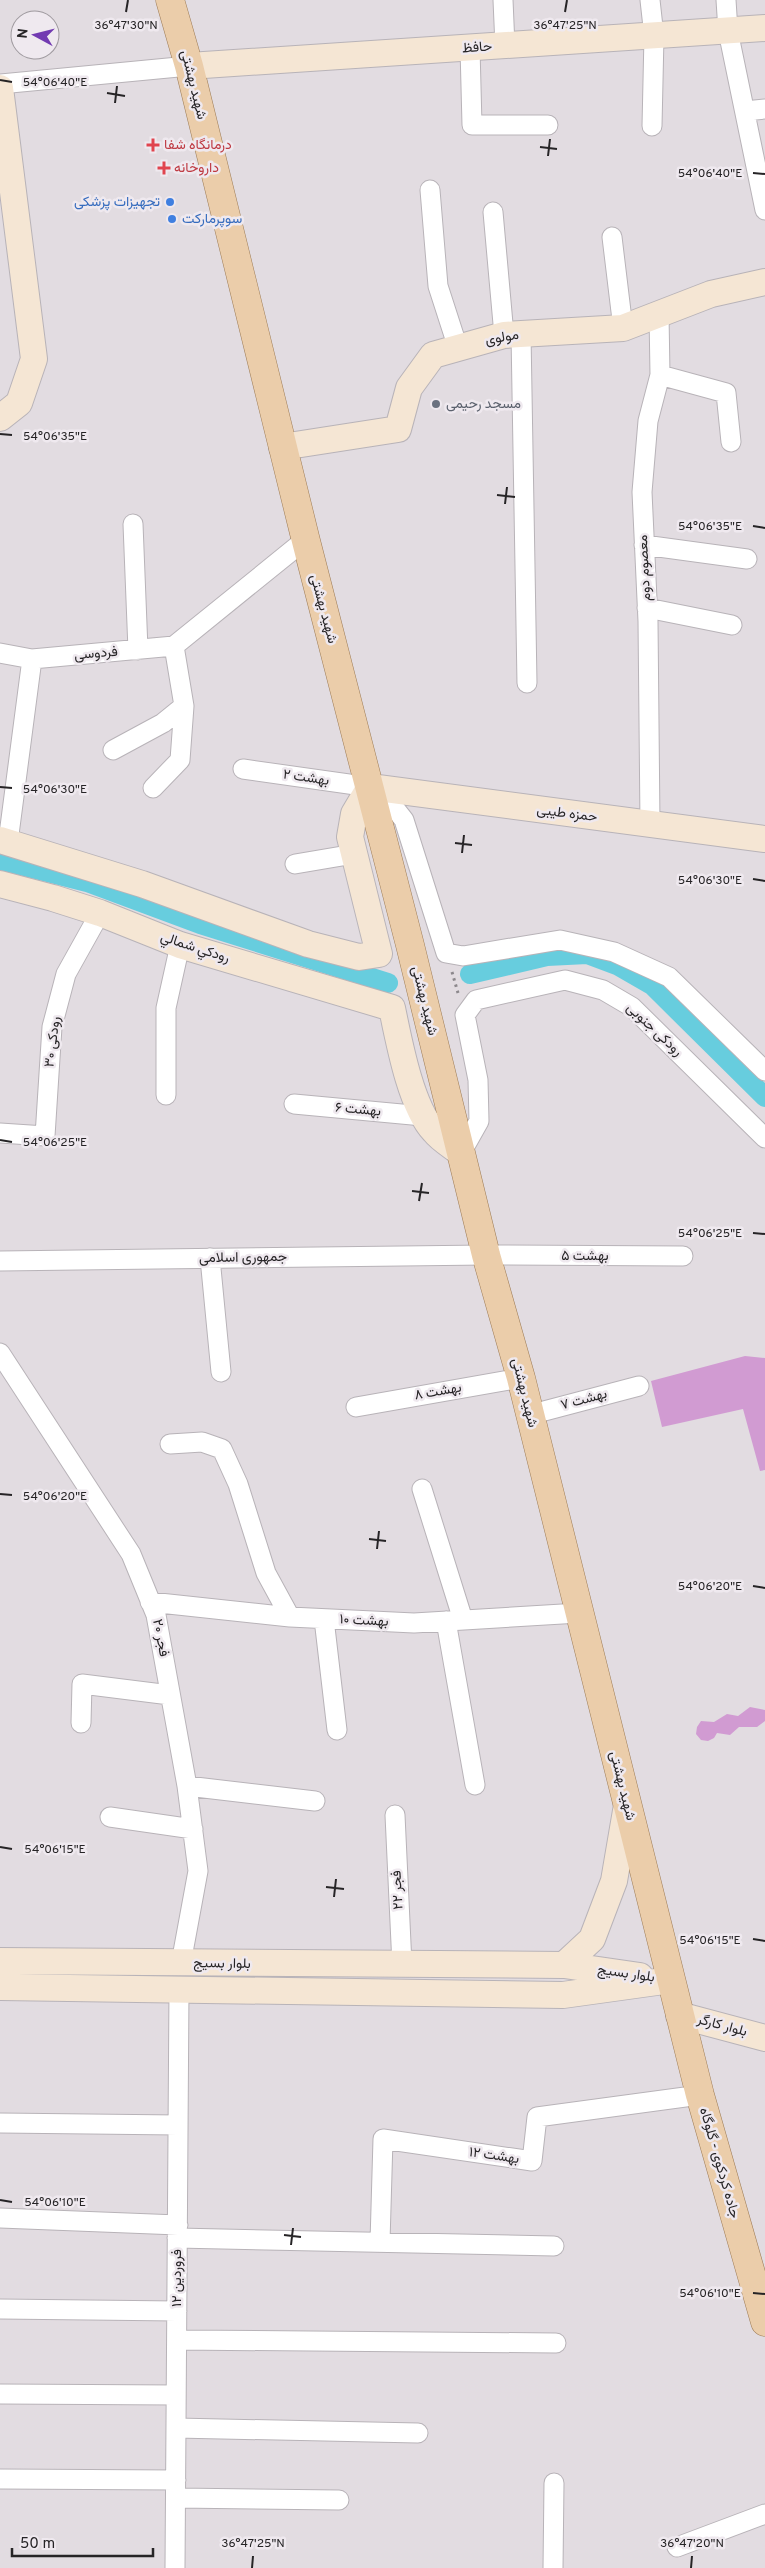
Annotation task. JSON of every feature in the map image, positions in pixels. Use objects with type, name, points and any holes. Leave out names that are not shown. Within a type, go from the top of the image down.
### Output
[{"type":"main road","name":"شهید بهشتی","points":[[170,0],[189,66],[305,540],[373,799],[486,1255],[521,1378],[675,1999]]},
{"type":"main road","name":"جاده کردکوی - گلوگاه","points":[[675,1999],[700,2095],[765,2322]]},
{"type":"street","points":[[503,0],[505,46]]},
{"type":"street","points":[[650,0],[654,36],[652,126]]},
{"type":"street","points":[[726,0],[728,31],[765,210]]},
{"type":"street","name":"حافظ","points":[[189,66],[765,28]]},
{"type":"street","points":[[470,48],[472,125],[548,125]]},
{"type":"street","points":[[0,84],[189,66]]},
{"type":"street","points":[[0,88],[6,206],[34,359],[19,403],[0,418]]},
{"type":"street","points":[[745,111],[765,109]]},
{"type":"street","points":[[430,190],[438,286],[458,348]]},
{"type":"street","points":[[493,212],[513,334],[526,683]]},
{"type":"street","points":[[612,237],[623,328]]},
{"type":"street","name":"مولوی","points":[[282,447],[398,429],[409,388],[433,355],[513,334],[623,328],[711,294],[765,282]]},
{"type":"street","name":"معصوم دوم","points":[[650,824],[647,608],[642,492],[648,421],[660,375],[659,314]]},
{"type":"street","points":[[660,375],[726,393],[731,442]]},
{"type":"street","points":[[133,524],[138,650]]},
{"type":"street","points":[[153,788],[180,760],[184,706],[174,646],[305,540]]},
{"type":"street","points":[[644,545],[748,558]]},
{"type":"street","points":[[647,608],[732,625]]},
{"type":"street","name":"فردوسی","points":[[0,652],[32,660],[174,646]]},
{"type":"street","points":[[32,660],[4,841],[142,884],[308,944],[359,957],[379,954],[354,854],[351,824],[354,814],[373,799],[392,806],[404,820],[446,953],[463,956],[560,940],[614,952],[670,977],[765,1071]]},
{"type":"street","points":[[113,750],[163,723],[184,706]]},
{"type":"street","name":"بهشت ۲","points":[[243,769],[373,799]]},
{"type":"street","name":"حمزه طیبی","points":[[373,799],[650,824],[765,839]]},
{"type":"street","points":[[295,864],[354,854]]},
{"type":"street","name":"رودکي شمالي","points":[[0,884],[100,913],[180,945],[392,1008],[408,1074],[423,1116]]},
{"type":"street","name":"رودکی ۳۰","points":[[0,1133],[45,1136],[52,1027],[66,974],[100,913]]},
{"type":"street","points":[[166,1095],[166,1008],[180,945]]},
{"type":"street","name":"رودکی جنوبی","points":[[465,1015],[476,1000],[565,980],[603,990],[632,1007],[765,1138]]},
{"type":"street","points":[[423,1116],[434,1132],[461,1153],[479,1121],[478,1080],[465,1015]]},
{"type":"street","name":"بهشت ۶","points":[[294,1104],[423,1116]]},
{"type":"street","name":"بهشت ۵","points":[[486,1255],[683,1256]]},
{"type":"street","name":"جمهوری اسلامی","points":[[0,1260],[486,1255]]},
{"type":"street","points":[[210,1258],[221,1372]]},
{"type":"street","name":"فجر ۲۰","points":[[0,1353],[7,1367],[130,1554],[156,1615],[188,1786],[198,1871],[181,1963]]},
{"type":"street","name":"بهشت ۸","points":[[356,1406],[521,1378]]},
{"type":"street","name":"بهشت ۷","points":[[529,1415],[639,1386]]},
{"type":"street","points":[[170,1444],[202,1442],[222,1449],[238,1484],[266,1573],[290,1617]]},
{"type":"street","points":[[422,1489],[454,1621],[475,1785]]},
{"type":"street","name":"بهشت ۱۰","points":[[150,1602],[290,1617],[414,1623],[579,1613]]},
{"type":"street","points":[[324,1619],[337,1730]]},
{"type":"street","points":[[81,1723],[82,1684],[170,1695]]},
{"type":"street","points":[[188,1786],[315,1801]]},
{"type":"street","points":[[564,1965],[592,1939],[614,1881],[627,1805]]},
{"type":"street","name":"فجر ۲۲","points":[[394,1815],[402,1966]]},
{"type":"street","points":[[110,1817],[193,1829]]},
{"type":"street","name":"بلوار بسیج","points":[[0,1961],[402,1966],[564,1965],[675,1999]]},
{"type":"street","points":[[179,1989],[181,1963]]},
{"type":"street","name":"بلوار بسیج","points":[[0,1987],[562,1995],[675,1999]]},
{"type":"street","name":"۱۲ فروردین","points":[[175,2568],[179,1989]]},
{"type":"street","name":"بلوار کارگر","points":[[675,1999],[765,2038]]},
{"type":"street","name":"بهشت ۱۲","points":[[380,2242],[383,2139],[532,2161],[537,2117],[700,2095]]},
{"type":"street","points":[[0,2123],[178,2124]]},
{"type":"street","points":[[0,2218],[178,2232],[380,2242],[554,2246]]},
{"type":"street","points":[[0,2309],[177,2311]]},
{"type":"street","points":[[177,2340],[556,2343]]},
{"type":"street","points":[[0,2394],[176,2396]]},
{"type":"street","points":[[176,2428],[418,2433]]},
{"type":"street","points":[[0,2479],[339,2500]]},
{"type":"street","points":[[552,2568],[554,2482]]},
{"type":"street","points":[[677,2547],[765,2514]]},
{"type":"path","points":[[446,953],[465,1015]]},
{"type":"building","points":[[745,1356],[765,1358],[765,1470],[760,1471],[743,1409],[662,1427],[651,1381]]},
{"type":"building","points":[[750,1707],[765,1710],[765,1721],[757,1727],[739,1727],[730,1735],[717,1733],[714,1738],[708,1741],[701,1740],[696,1734],[697,1727],[701,1721],[714,1722],[727,1714],[738,1716]]},
{"type":"waterway","points":[[0,860],[87,882],[200,924],[388,983]]},
{"type":"waterway","points":[[470,974],[547,956],[587,954],[619,966],[652,985],[765,1097]]},
{"type":"place","name":"درمانگاه شفا","points":[[153,145]]},
{"type":"place","name":"داروخانه","points":[[164,168]]},
{"type":"place","name":"تجهیزات پزشکی","points":[[170,202]]},
{"type":"place","name":"سوپرمارکت","points":[[172,219]]},
{"type":"place","name":"مسجد رحیمی","points":[[436,404]]}]
